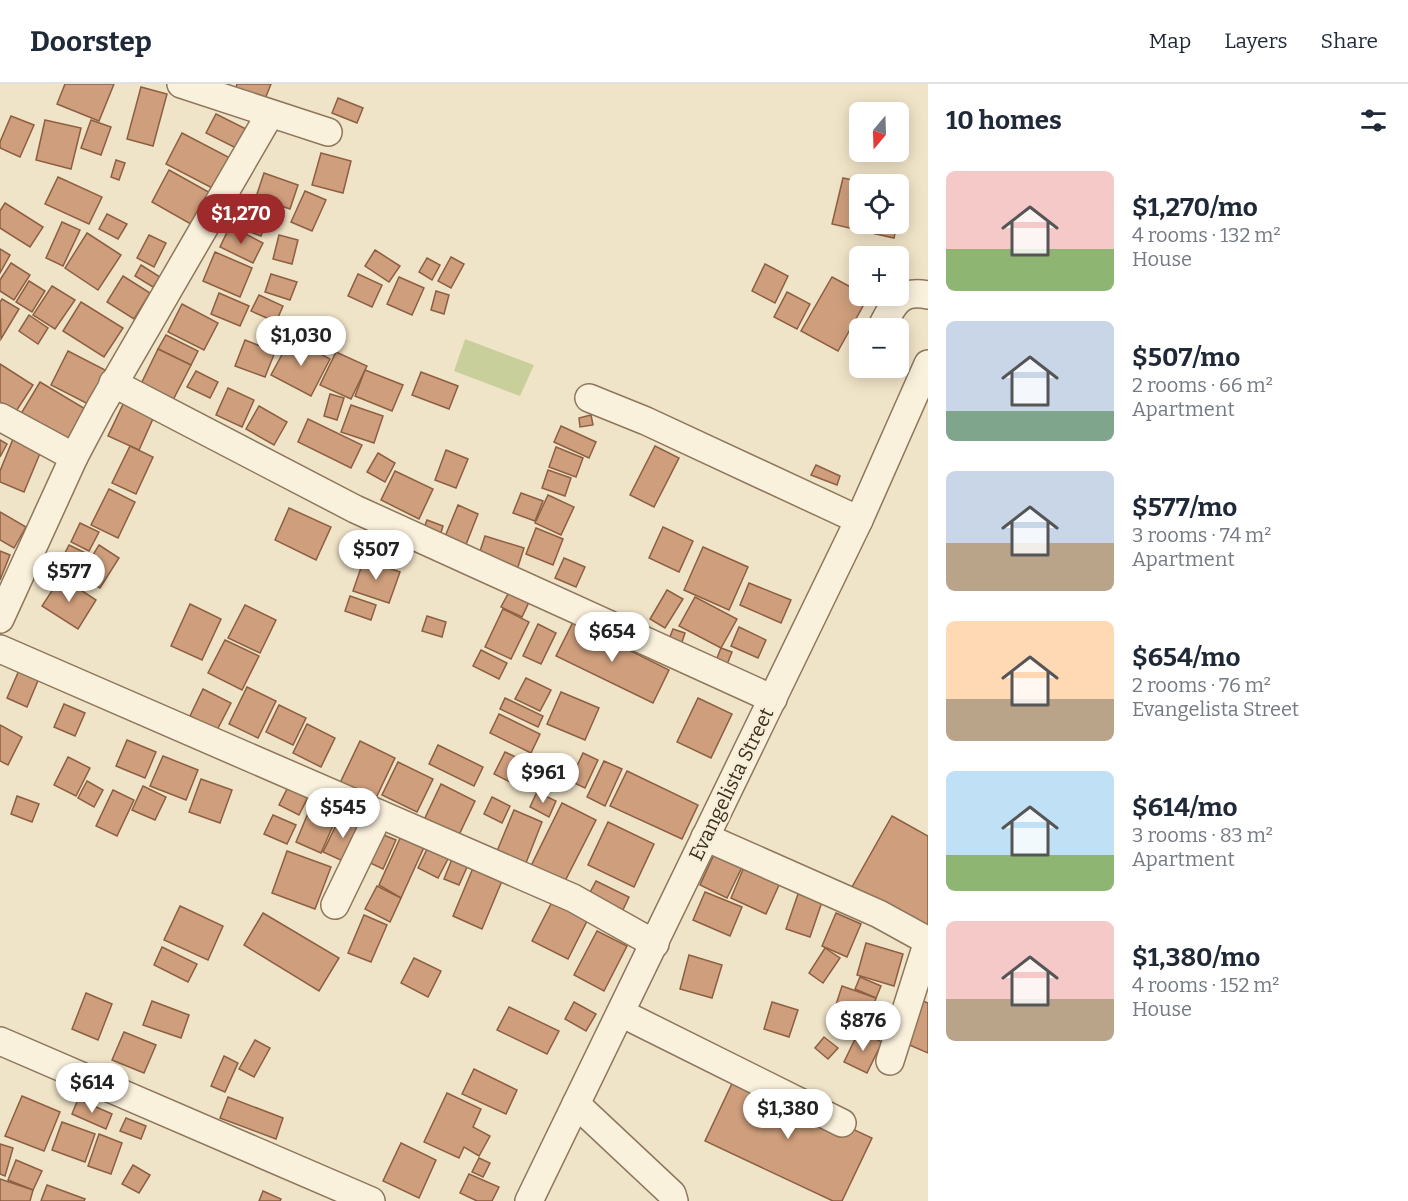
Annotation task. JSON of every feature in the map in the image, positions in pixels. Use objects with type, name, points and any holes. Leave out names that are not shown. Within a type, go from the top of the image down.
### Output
[{"type":"street","points":[[181,84],[328,132]]},
{"type":"street","points":[[0,619],[74,457],[113,383],[270,114]]},
{"type":"street","points":[[887,318],[900,298],[907,294],[928,295]]},
{"type":"street","name":"Evangelista Street","points":[[528,1201],[655,944],[859,520],[928,364]]},
{"type":"street","points":[[113,383],[356,509],[773,699]]},
{"type":"street","points":[[589,398],[646,421],[859,520]]},
{"type":"street","points":[[0,417],[74,457]]},
{"type":"street","points":[[0,649],[573,898],[655,944]]},
{"type":"street","points":[[335,905],[379,814]]},
{"type":"street","points":[[705,837],[879,914],[928,941],[890,1061]]},
{"type":"street","points":[[621,1013],[842,1123]]},
{"type":"street","points":[[0,1041],[371,1201]]},
{"type":"street","points":[[576,1104],[672,1194],[674,1201]]},
{"type":"green space","points":[[465,339],[534,365],[520,396],[454,371]]},
{"type":"building","points":[[65,84],[114,84],[99,121],[57,104]]},
{"type":"building","points":[[237,84],[271,84],[263,104],[234,93]]},
{"type":"building","points":[[141,87],[167,94],[153,146],[127,139]]},
{"type":"building","points":[[338,98],[363,108],[357,123],[332,113]]},
{"type":"building","points":[[216,114],[248,130],[238,149],[206,133]]},
{"type":"building","points":[[11,116],[34,125],[20,157],[0,148],[0,142]]},
{"type":"building","points":[[45,120],[81,128],[71,169],[36,160]]},
{"type":"building","points":[[91,120],[111,127],[101,155],[81,148]]},
{"type":"building","points":[[182,133],[232,159],[216,190],[166,164]]},
{"type":"building","points":[[321,153],[351,161],[343,193],[312,185]]},
{"type":"building","points":[[116,160],[125,163],[119,180],[111,177]]},
{"type":"building","points":[[169,170],[214,195],[196,227],[152,202]]},
{"type":"building","points":[[264,173],[298,185],[290,209],[256,197]]},
{"type":"building","points":[[58,177],[102,197],[89,224],[45,204]]},
{"type":"building","points":[[843,178],[849,179],[849,228],[832,224]]},
{"type":"building","points":[[305,191],[326,200],[312,231],[291,222]]},
{"type":"building","points":[[5,203],[43,227],[30,247],[0,228],[0,211]]},
{"type":"building","points":[[251,205],[270,212],[261,236],[242,229]]},
{"type":"building","points":[[107,214],[127,224],[118,239],[99,229]]},
{"type":"building","points":[[62,222],[80,230],[63,266],[46,258]]},
{"type":"building","points":[[230,226],[263,243],[253,263],[220,247]]},
{"type":"building","points":[[87,233],[121,255],[98,290],[65,268]]},
{"type":"building","points":[[876,234],[895,234],[894,238]]},
{"type":"building","points":[[149,235],[166,243],[154,267],[137,258]]},
{"type":"building","points":[[279,235],[298,240],[292,264],[273,259]]},
{"type":"building","points":[[0,249],[10,255],[0,273]]},
{"type":"building","points":[[375,250],[400,266],[389,282],[365,266]]},
{"type":"building","points":[[215,252],[252,268],[240,297],[203,281]]},
{"type":"building","points":[[451,257],[464,264],[451,288],[438,281]]},
{"type":"building","points":[[427,258],[440,265],[432,280],[419,272]]},
{"type":"building","points":[[11,263],[30,275],[14,300],[0,291],[0,280]]},
{"type":"building","points":[[765,264],[788,276],[775,303],[752,291]]},
{"type":"building","points":[[141,265],[160,277],[153,287],[135,276]]},
{"type":"building","points":[[271,274],[297,282],[290,300],[265,292]]},
{"type":"building","points":[[358,274],[382,285],[372,307],[348,296]]},
{"type":"building","points":[[123,276],[150,293],[134,319],[107,302]]},
{"type":"building","points":[[399,277],[424,288],[412,315],[387,304]]},
{"type":"building","points":[[832,277],[849,286],[849,306],[863,306],[856,318],[849,318],[849,331],[838,351],[801,331]]},
{"type":"building","points":[[29,281],[45,291],[32,312],[16,302]]},
{"type":"building","points":[[52,286],[75,300],[55,329],[33,315]]},
{"type":"building","points":[[436,291],[449,295],[444,314],[431,310]]},
{"type":"building","points":[[787,292],[810,304],[797,329],[774,317]]},
{"type":"building","points":[[219,293],[249,306],[240,326],[211,314]]},
{"type":"building","points":[[259,295],[283,306],[276,322],[251,311]]},
{"type":"building","points":[[2,299],[19,309],[1,339],[0,302]]},
{"type":"building","points":[[81,302],[123,328],[104,357],[63,331]]},
{"type":"building","points":[[182,304],[218,323],[204,350],[168,332]]},
{"type":"building","points":[[29,315],[48,328],[38,344],[19,331]]},
{"type":"building","points":[[166,335],[198,351],[191,365],[158,349]]},
{"type":"building","points":[[291,338],[330,359],[311,396],[271,375]]},
{"type":"building","points":[[245,340],[275,352],[265,377],[235,366]]},
{"type":"building","points":[[158,349],[191,365],[173,400],[141,384]]},
{"type":"building","points":[[68,351],[109,372],[92,406],[51,385]]},
{"type":"building","points":[[336,352],[367,366],[351,399],[320,385]]},
{"type":"building","points":[[0,364],[33,385],[15,413],[0,404]]},
{"type":"building","points":[[365,370],[403,385],[392,411],[355,396]]},
{"type":"building","points":[[196,371],[218,382],[210,398],[187,387]]},
{"type":"building","points":[[421,372],[458,386],[449,409],[412,395]]},
{"type":"building","points":[[40,382],[87,410],[65,445],[19,417]]},
{"type":"building","points":[[228,388],[254,400],[242,427],[216,415]]},
{"type":"building","points":[[330,394],[344,398],[337,420],[324,416]]},
{"type":"building","points":[[126,398],[156,412],[139,450],[108,436]]},
{"type":"building","points":[[351,405],[383,416],[374,443],[341,432]]},
{"type":"building","points":[[259,406],[287,422],[274,445],[246,429]]},
{"type":"building","points":[[591,415],[593,425],[580,427],[579,418]]},
{"type":"building","points":[[308,419],[362,445],[351,468],[298,442]]},
{"type":"building","points":[[561,426],[596,442],[589,458],[554,442]]},
{"type":"building","points":[[13,439],[41,451],[24,492],[0,482],[0,471]]},
{"type":"building","points":[[0,440],[7,444],[0,457]]},
{"type":"building","points":[[130,446],[153,457],[136,494],[112,483]]},
{"type":"building","points":[[655,446],[679,458],[654,507],[630,495]]},
{"type":"building","points":[[556,447],[583,458],[576,477],[549,467]]},
{"type":"building","points":[[446,450],[468,459],[456,488],[435,480]]},
{"type":"building","points":[[378,453],[395,463],[385,482],[367,472]]},
{"type":"building","points":[[816,465],[840,476],[837,485],[811,475]]},
{"type":"building","points":[[548,470],[571,478],[565,496],[542,488]]},
{"type":"building","points":[[395,471],[433,489],[419,519],[381,500]]},
{"type":"building","points":[[109,489],[135,502],[118,538],[91,525]]},
{"type":"building","points":[[521,493],[543,501],[535,521],[513,513]]},
{"type":"building","points":[[548,495],[574,507],[561,535],[535,523]]},
{"type":"building","points":[[458,505],[478,514],[465,547],[444,539]]},
{"type":"building","points":[[289,508],[331,527],[316,560],[275,540]]},
{"type":"building","points":[[0,512],[26,527],[14,548],[0,540]]},
{"type":"building","points":[[427,520],[443,526],[439,539],[422,533]]},
{"type":"building","points":[[80,523],[99,532],[89,551],[71,542]]},
{"type":"building","points":[[663,527],[693,541],[679,572],[649,558]]},
{"type":"building","points":[[536,528],[563,539],[553,565],[526,554]]},
{"type":"building","points":[[485,536],[524,548],[516,573],[477,560]]},
{"type":"building","points":[[69,545],[88,554],[78,574],[59,565]]},
{"type":"building","points":[[99,545],[119,558],[100,588],[80,576]]},
{"type":"building","points":[[703,547],[748,567],[729,610],[684,590]]},
{"type":"building","points":[[0,551],[10,555],[0,580]]},
{"type":"building","points":[[564,558],[585,567],[576,587],[555,578]]},
{"type":"building","points":[[364,559],[400,572],[389,603],[353,591]]},
{"type":"building","points":[[61,577],[96,600],[78,629],[42,606]]},
{"type":"building","points":[[749,583],[791,600],[781,623],[740,605]]},
{"type":"building","points":[[667,590],[683,599],[665,628],[650,619]]},
{"type":"building","points":[[509,592],[529,602],[522,617],[501,607]]},
{"type":"building","points":[[350,596],[376,605],[371,620],[345,611]]},
{"type":"building","points":[[695,597],[737,619],[721,648],[679,626]]},
{"type":"building","points":[[190,604],[221,619],[202,660],[171,646]]},
{"type":"building","points":[[245,605],[276,620],[260,653],[228,638]]},
{"type":"building","points":[[503,609],[529,622],[511,659],[485,647]]},
{"type":"building","points":[[427,616],[446,622],[442,637],[422,631]]},
{"type":"building","points":[[573,622],[669,670],[653,703],[556,656]]},
{"type":"building","points":[[538,624],[556,633],[541,664],[523,656]]},
{"type":"building","points":[[739,627],[766,640],[758,658],[731,646]]},
{"type":"building","points":[[673,629],[685,633],[679,651],[666,647]]},
{"type":"building","points":[[225,640],[259,656],[242,690],[208,673]]},
{"type":"building","points":[[721,648],[732,652],[726,667],[715,663]]},
{"type":"building","points":[[481,650],[507,663],[499,679],[473,666]]},
{"type":"building","points":[[20,668],[40,676],[27,707],[7,698]]},
{"type":"building","points":[[526,678],[551,690],[540,711],[515,699]]},
{"type":"building","points":[[247,687],[276,701],[258,738],[229,724]]},
{"type":"building","points":[[203,689],[231,703],[217,730],[190,716]]},
{"type":"building","points":[[561,692],[599,708],[585,740],[547,724]]},
{"type":"building","points":[[505,698],[543,716],[538,727],[500,709]]},
{"type":"building","points":[[698,698],[732,714],[711,758],[677,742]]},
{"type":"building","points":[[64,704],[85,713],[75,736],[54,727]]},
{"type":"building","points":[[279,705],[306,718],[293,745],[266,732]]},
{"type":"building","points":[[499,714],[540,734],[531,753],[490,733]]},
{"type":"building","points":[[307,724],[335,738],[321,767],[293,753]]},
{"type":"building","points":[[0,725],[22,737],[8,765],[0,761]]},
{"type":"building","points":[[127,740],[156,752],[145,778],[116,766]]},
{"type":"building","points":[[360,741],[395,758],[375,800],[340,783]]},
{"type":"building","points":[[438,745],[483,767],[474,786],[429,764]]},
{"type":"building","points":[[505,752],[533,765],[522,788],[494,774]]},
{"type":"building","points":[[583,753],[598,760],[585,788],[570,781]]},
{"type":"building","points":[[163,756],[198,770],[186,800],[150,786]]},
{"type":"building","points":[[68,757],[90,768],[76,796],[54,785]]},
{"type":"building","points":[[604,761],[622,769],[605,806],[587,797]]},
{"type":"building","points":[[398,762],[433,779],[417,812],[382,795]]},
{"type":"building","points":[[627,771],[698,805],[682,839],[610,806]]},
{"type":"building","points":[[201,779],[232,790],[220,823],[189,812]]},
{"type":"building","points":[[87,781],[103,790],[94,807],[78,798]]},
{"type":"building","points":[[290,783],[310,793],[299,815],[279,805]]},
{"type":"building","points":[[441,784],[475,801],[458,837],[424,820]]},
{"type":"building","points":[[143,786],[166,797],[155,820],[132,810]]},
{"type":"building","points":[[113,790],[134,800],[117,836],[96,826]]},
{"type":"building","points":[[537,792],[556,801],[549,817],[530,807]]},
{"type":"building","points":[[316,794],[342,805],[321,853],[296,842]]},
{"type":"building","points":[[17,796],[39,804],[32,822],[11,814]]},
{"type":"building","points":[[492,797],[510,806],[502,823],[484,814]]},
{"type":"building","points":[[562,803],[596,820],[562,887],[529,870]]},
{"type":"building","points":[[514,810],[542,822],[524,868],[495,856]]},
{"type":"building","points":[[273,815],[296,825],[287,844],[264,834]]},
{"type":"building","points":[[341,815],[363,826],[345,862],[323,852]]},
{"type":"building","points":[[892,816],[928,836],[928,929],[852,887]]},
{"type":"building","points":[[608,822],[654,844],[634,887],[588,865]]},
{"type":"building","points":[[379,833],[396,840],[383,869],[366,861]]},
{"type":"building","points":[[402,834],[425,845],[401,898],[379,885]]},
{"type":"building","points":[[429,845],[450,855],[438,878],[418,868]]},
{"type":"building","points":[[717,848],[745,861],[727,898],[700,885]]},
{"type":"building","points":[[287,851],[331,867],[315,909],[272,893]]},
{"type":"building","points":[[452,859],[468,865],[459,885],[444,879]]},
{"type":"building","points":[[744,867],[780,883],[766,914],[731,898]]},
{"type":"building","points":[[473,868],[502,881],[482,929],[453,916]]},
{"type":"building","points":[[596,881],[629,897],[620,916],[586,900]]},
{"type":"building","points":[[377,886],[401,898],[390,922],[365,909]]},
{"type":"building","points":[[705,892],[742,907],[730,936],[693,920]]},
{"type":"building","points":[[798,894],[822,902],[810,937],[786,929]]},
{"type":"building","points":[[553,900],[588,919],[568,959],[532,941]]},
{"type":"building","points":[[180,906],[223,926],[208,960],[164,940]]},
{"type":"building","points":[[263,913],[339,958],[319,991],[244,945]]},
{"type":"building","points":[[836,913],[861,924],[847,957],[822,946]]},
{"type":"building","points":[[364,915],[387,925],[371,962],[348,953]]},
{"type":"building","points":[[597,931],[627,946],[604,991],[574,975]]},
{"type":"building","points":[[866,943],[903,954],[894,986],[857,975]]},
{"type":"building","points":[[162,947],[197,964],[188,982],[154,965]]},
{"type":"building","points":[[825,948],[840,958],[823,983],[809,973]]},
{"type":"building","points":[[689,955],[722,965],[712,998],[680,989]]},
{"type":"building","points":[[414,958],[441,971],[428,997],[401,983]]},
{"type":"building","points":[[860,977],[881,986],[876,998],[855,989]]},
{"type":"building","points":[[842,986],[876,998],[868,1023],[834,1011]]},
{"type":"building","points":[[86,993],[112,1004],[98,1040],[72,1029]]},
{"type":"building","points":[[152,1001],[189,1015],[181,1038],[143,1025]]},
{"type":"building","points":[[923,1001],[928,1003],[928,1053],[905,1043]]},
{"type":"building","points":[[574,1002],[596,1014],[586,1031],[565,1019]]},
{"type":"building","points":[[772,1002],[798,1010],[789,1037],[764,1029]]},
{"type":"building","points":[[509,1007],[559,1031],[547,1054],[497,1030]]},
{"type":"building","points":[[859,1031],[882,1042],[867,1073],[844,1062]]},
{"type":"building","points":[[124,1032],[156,1045],[144,1073],[112,1060]]},
{"type":"building","points":[[824,1037],[838,1048],[828,1059],[815,1048]]},
{"type":"building","points":[[255,1040],[270,1048],[254,1077],[239,1069]]},
{"type":"building","points":[[224,1056],[238,1063],[225,1092],[211,1086]]},
{"type":"building","points":[[474,1069],[517,1090],[506,1114],[462,1094]]},
{"type":"building","points":[[736,1075],[872,1138],[842,1201],[833,1201],[705,1141]]},
{"type":"building","points":[[447,1093],[481,1109],[473,1127],[490,1136],[479,1156],[464,1147],[459,1158],[424,1142]]},
{"type":"building","points":[[22,1096],[60,1112],[44,1151],[5,1136]]},
{"type":"building","points":[[228,1097],[283,1118],[276,1139],[220,1118]]},
{"type":"building","points":[[78,1099],[112,1114],[106,1129],[72,1114]]},
{"type":"building","points":[[126,1118],[146,1126],[141,1139],[120,1131]]},
{"type":"building","points":[[62,1122],[95,1134],[85,1162],[52,1150]]},
{"type":"building","points":[[99,1134],[122,1143],[111,1174],[88,1166]]},
{"type":"building","points":[[401,1143],[436,1160],[419,1198],[383,1181]]},
{"type":"building","points":[[0,1144],[13,1148],[5,1176],[0,1174]]},
{"type":"building","points":[[479,1158],[490,1163],[483,1177],[472,1172]]},
{"type":"building","points":[[16,1160],[42,1171],[33,1190],[8,1180]]},
{"type":"building","points":[[133,1165],[150,1175],[139,1193],[122,1184]]},
{"type":"building","points":[[469,1174],[499,1187],[492,1201],[477,1201],[460,1193]]},
{"type":"building","points":[[0,1179],[33,1190],[30,1201],[0,1201]]},
{"type":"building","points":[[47,1185],[85,1199],[84,1201],[41,1201]]},
{"type":"building","points":[[263,1191],[281,1199],[280,1201],[259,1201]]}]
